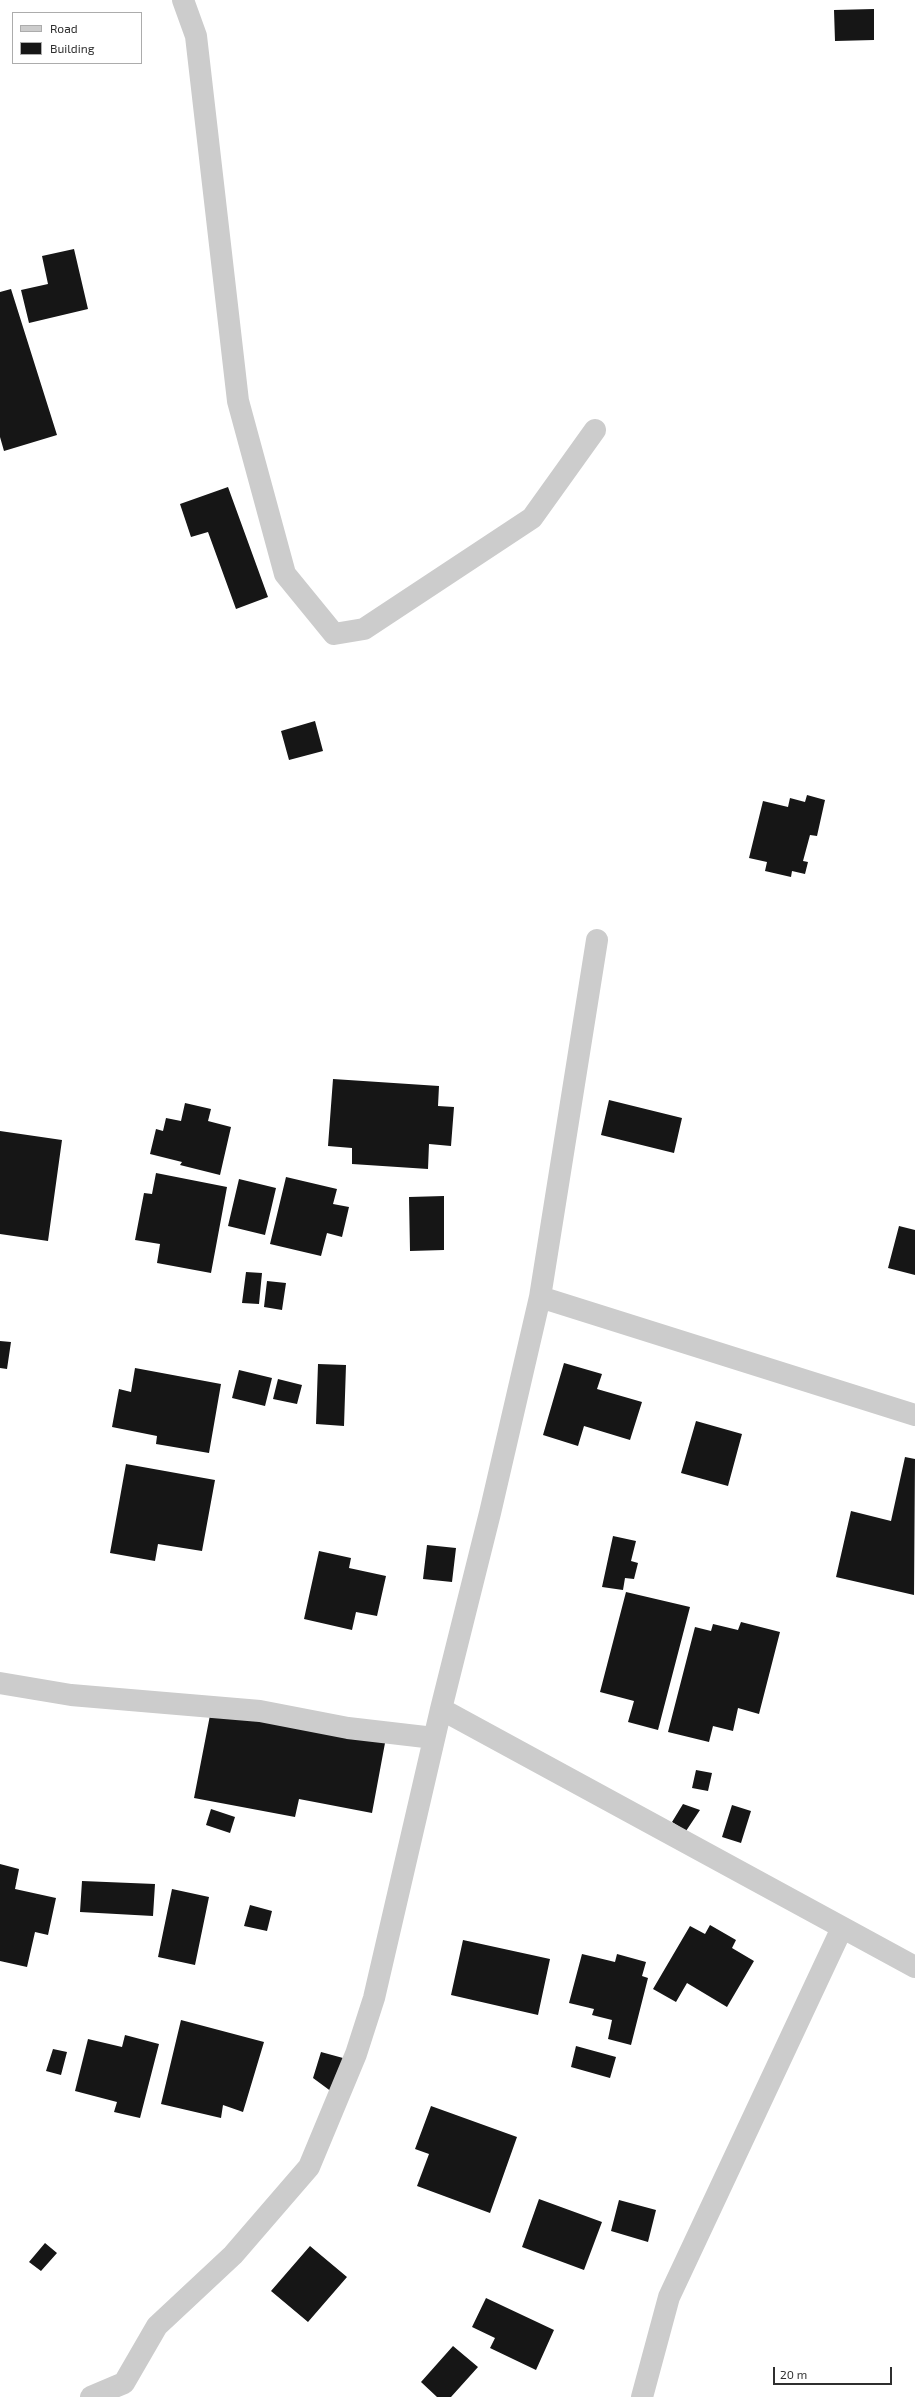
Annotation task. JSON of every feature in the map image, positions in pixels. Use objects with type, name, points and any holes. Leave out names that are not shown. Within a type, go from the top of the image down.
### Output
[{"type":"street","points":[[183,0],[196,36],[238,401],[285,574],[334,634],[364,629],[532,518],[595,430]]},
{"type":"street","points":[[90,2397],[124,2383],[157,2326],[233,2255],[309,2167],[356,2054],[374,1998],[434,1738],[490,1513],[540,1297],[597,940]]},
{"type":"street","points":[[540,1297],[915,1415]]},
{"type":"street","points":[[0,1683],[71,1695],[260,1711],[348,1728],[434,1738]]},
{"type":"street","points":[[441,1709],[915,1967]]},
{"type":"street","points":[[642,2397],[669,2297],[842,1928]]},
{"type":"building","points":[[874,9],[874,40],[835,41],[834,10]]},
{"type":"building","points":[[74,249],[88,309],[29,323],[21,290],[48,284],[42,256]]},
{"type":"building","points":[[11,289],[57,435],[4,451],[0,437],[0,292]]},
{"type":"building","points":[[228,487],[268,597],[236,609],[208,532],[191,537],[180,504]]},
{"type":"building","points":[[315,721],[323,751],[289,760],[281,731]]},
{"type":"building","points":[[807,795],[825,800],[817,836],[810,835],[803,861],[808,862],[805,874],[792,871],[791,877],[765,871],[767,862],[749,858],[763,801],[788,807],[790,798],[805,802]]},
{"type":"building","points":[[333,1079],[439,1086],[438,1106],[454,1107],[451,1146],[429,1144],[428,1169],[352,1164],[352,1148],[328,1146]]},
{"type":"building","points":[[609,1100],[682,1118],[674,1153],[601,1135]]},
{"type":"building","points":[[185,1103],[211,1109],[208,1121],[231,1127],[220,1175],[180,1165],[182,1162],[150,1154],[156,1129],[163,1131],[166,1118],[181,1121]]},
{"type":"building","points":[[0,1131],[62,1140],[48,1241],[0,1234]]},
{"type":"building","points":[[156,1173],[227,1187],[211,1273],[157,1263],[160,1244],[135,1240],[144,1193],[152,1194]]},
{"type":"building","points":[[286,1177],[337,1189],[333,1204],[349,1207],[342,1237],[327,1233],[321,1256],[270,1244]]},
{"type":"building","points":[[239,1179],[276,1188],[265,1235],[228,1226]]},
{"type":"building","points":[[444,1196],[444,1250],[410,1251],[409,1197]]},
{"type":"building","points":[[899,1226],[915,1230],[915,1275],[888,1268]]},
{"type":"building","points":[[246,1272],[262,1273],[259,1304],[242,1303]]},
{"type":"building","points":[[267,1281],[286,1283],[282,1310],[264,1307]]},
{"type":"building","points":[[0,1341],[11,1342],[7,1369],[0,1368]]},
{"type":"building","points":[[564,1363],[602,1374],[597,1389],[642,1402],[630,1440],[584,1426],[578,1446],[543,1435]]},
{"type":"building","points":[[318,1364],[346,1365],[344,1426],[316,1424]]},
{"type":"building","points":[[135,1368],[221,1384],[209,1453],[156,1444],[157,1436],[112,1427],[119,1389],[131,1392]]},
{"type":"building","points":[[239,1370],[272,1378],[265,1406],[232,1398]]},
{"type":"building","points":[[278,1379],[302,1385],[297,1404],[273,1399]]},
{"type":"building","points":[[696,1421],[742,1434],[728,1486],[681,1473]]},
{"type":"building","points":[[905,1457],[915,1459],[914,1595],[836,1577],[851,1511],[891,1521]]},
{"type":"building","points":[[126,1464],[215,1480],[202,1551],[158,1544],[155,1561],[110,1553]]},
{"type":"building","points":[[613,1536],[636,1541],[631,1561],[638,1563],[634,1579],[625,1578],[623,1590],[602,1587]]},
{"type":"building","points":[[427,1545],[456,1548],[452,1582],[423,1579]]},
{"type":"building","points":[[319,1551],[351,1558],[349,1568],[386,1576],[377,1616],[356,1612],[352,1630],[304,1619]]},
{"type":"building","points":[[626,1592],[690,1607],[658,1730],[628,1722],[634,1701],[600,1692]]},
{"type":"building","points":[[741,1622],[780,1632],[759,1714],[738,1708],[733,1731],[713,1726],[709,1742],[668,1732],[695,1627],[711,1631],[713,1624],[738,1630]]},
{"type":"building","points":[[211,1710],[385,1743],[372,1813],[299,1799],[295,1817],[194,1798]]},
{"type":"building","points":[[696,1770],[712,1773],[708,1791],[692,1788]]},
{"type":"building","points":[[683,1804],[700,1810],[686,1831],[672,1822]]},
{"type":"building","points":[[732,1805],[751,1811],[741,1843],[722,1837]]},
{"type":"building","points":[[211,1809],[235,1817],[230,1833],[206,1825]]},
{"type":"building","points":[[0,1864],[19,1869],[15,1889],[56,1898],[48,1935],[35,1932],[27,1967],[0,1961]]},
{"type":"building","points":[[82,1881],[155,1884],[153,1916],[80,1912]]},
{"type":"building","points":[[172,1889],[209,1897],[195,1965],[158,1957]]},
{"type":"building","points":[[250,1905],[272,1911],[267,1931],[244,1926]]},
{"type":"building","points":[[710,1925],[736,1940],[732,1948],[754,1961],[727,2007],[687,1983],[676,2002],[653,1989],[690,1926],[705,1934]]},
{"type":"building","points":[[463,1940],[550,1959],[538,2015],[451,1995]]},
{"type":"building","points":[[582,1954],[615,1962],[617,1954],[646,1962],[642,1976],[648,1978],[631,2045],[608,2039],[612,2020],[592,2015],[594,2009],[569,2003]]},
{"type":"building","points":[[181,2020],[264,2042],[243,2112],[223,2105],[221,2118],[161,2104]]},
{"type":"building","points":[[125,2035],[159,2044],[140,2118],[114,2112],[117,2102],[75,2091],[88,2039],[122,2047]]},
{"type":"building","points":[[576,2046],[616,2057],[610,2078],[571,2067]]},
{"type":"building","points":[[53,2049],[67,2052],[61,2075],[46,2071]]},
{"type":"building","points":[[321,2052],[343,2058],[332,2092],[313,2078]]},
{"type":"building","points":[[431,2106],[517,2137],[490,2213],[417,2186],[429,2154],[415,2149]]},
{"type":"building","points":[[539,2199],[602,2222],[584,2270],[522,2247]]},
{"type":"building","points":[[619,2200],[656,2210],[648,2242],[611,2231]]},
{"type":"building","points":[[45,2243],[57,2253],[41,2271],[29,2262]]},
{"type":"building","points":[[310,2246],[347,2277],[308,2322],[271,2291]]},
{"type":"building","points":[[486,2298],[554,2330],[536,2370],[490,2348],[495,2338],[472,2327]]},
{"type":"building","points":[[453,2346],[478,2367],[451,2397],[437,2397],[421,2382]]}]
